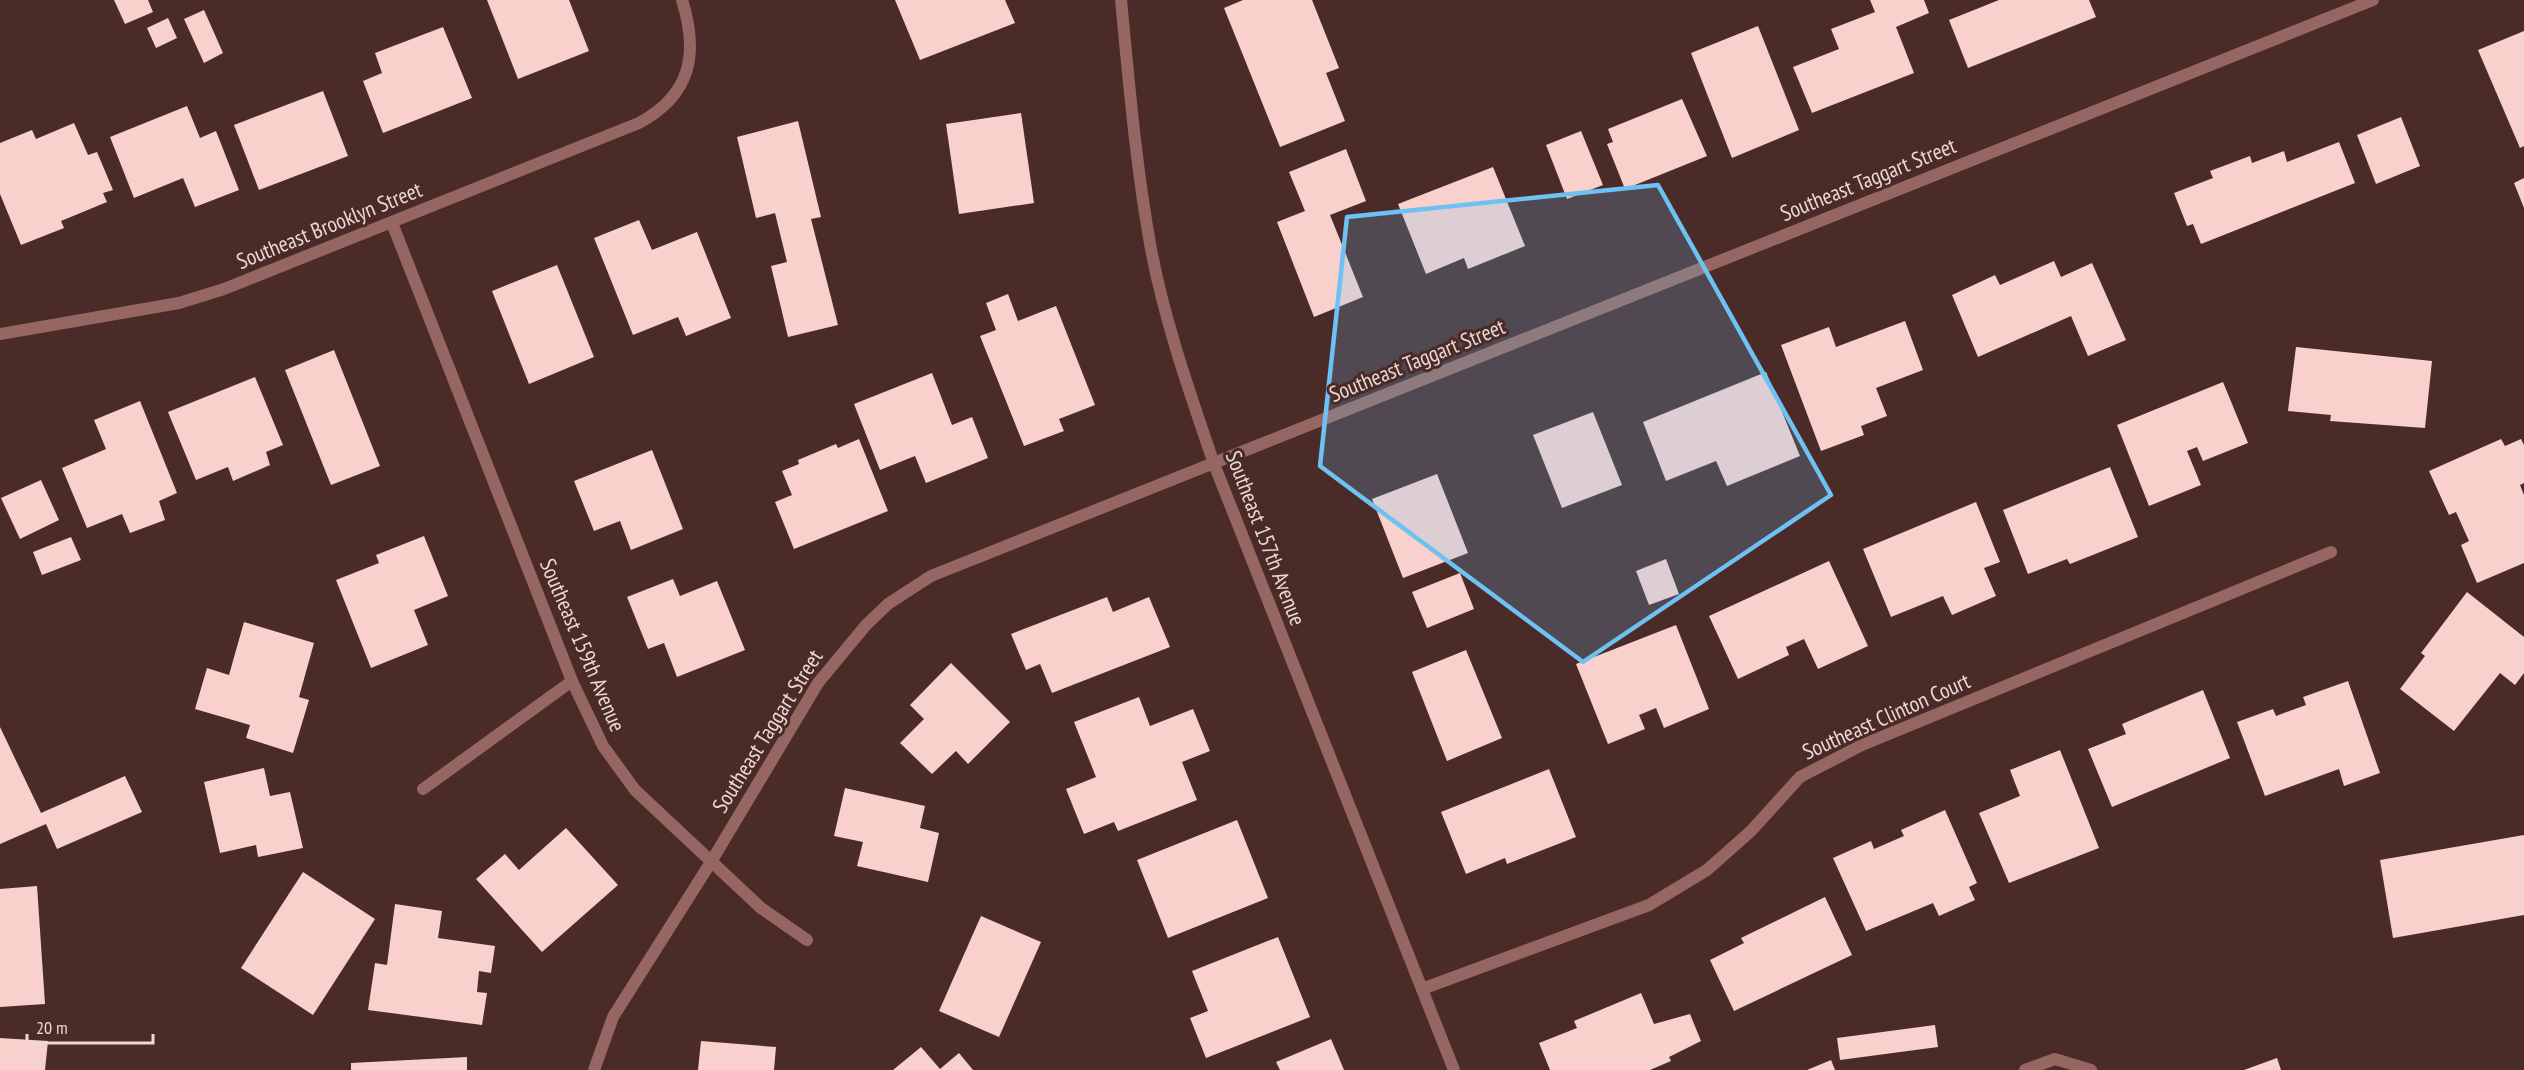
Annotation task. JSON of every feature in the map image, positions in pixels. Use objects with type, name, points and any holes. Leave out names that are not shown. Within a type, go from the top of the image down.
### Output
[{"type":"street","name":"Southeast Brooklyn Street","points":[[0,334],[179,303],[224,290],[639,123],[660,112],[685,77],[690,58],[691,39],[682,0]]},
{"type":"street","name":"Southeast 157th Avenue","points":[[1121,0],[1133,118],[1151,250],[1179,362],[1214,464],[1454,1070]]},
{"type":"street","name":"Southeast Taggart Street","points":[[711,862],[818,683],[866,625],[888,604],[931,576],[2373,0]]},
{"type":"street","name":"Southeast 159th Avenue","points":[[392,223],[572,681],[597,735],[620,771],[651,808],[711,862]]},
{"type":"street","name":"Southeast Clinton Court","points":[[1422,989],[1649,905],[1707,870],[1751,831],[1800,777],[1862,745],[2331,552]]},
{"type":"street","points":[[423,789],[572,681]]},
{"type":"street","points":[[594,1070],[613,1017],[711,862],[761,908],[807,940]]},
{"type":"street","points":[[2025,1070],[2055,1059],[2091,1070]]},
{"type":"highlighted area","points":[[1658,185],[1831,495],[1583,662],[1320,466],[1347,217]]},
{"type":"building","points":[[114,0],[148,0],[153,12],[125,24]]},
{"type":"building","points":[[487,0],[569,0],[589,51],[518,79]]},
{"type":"building","points":[[895,0],[1005,0],[1015,23],[920,60]]},
{"type":"building","points":[[1243,0],[1312,0],[1339,68],[1326,73],[1345,121],[1280,147],[1224,8]]},
{"type":"building","points":[[1870,0],[1924,0],[1929,13],[1896,27],[1914,73],[1812,113],[1793,67],[1839,49],[1831,29],[1875,12]]},
{"type":"building","points":[[1999,0],[2089,0],[2096,17],[1968,68],[1949,20]]},
{"type":"building","points":[[204,10],[223,53],[204,63],[184,19]]},
{"type":"building","points":[[168,18],[177,38],[156,48],[147,28]]},
{"type":"building","points":[[1758,26],[1799,130],[1732,158],[1691,53]]},
{"type":"building","points":[[443,27],[472,98],[383,133],[363,81],[382,73],[375,53]]},
{"type":"building","points":[[2524,31],[2524,146],[2520,148],[2478,50]]},
{"type":"building","points":[[323,91],[348,156],[259,190],[234,125]]},
{"type":"building","points":[[1682,99],[1707,156],[1625,189],[1607,144],[1613,142],[1608,129]]},
{"type":"building","points":[[187,106],[200,138],[216,131],[239,190],[195,207],[183,178],[134,198],[110,137]]},
{"type":"building","points":[[1021,113],[1034,203],[959,214],[946,124]]},
{"type":"building","points":[[2401,117],[2420,166],[2376,184],[2357,135]]},
{"type":"building","points":[[798,121],[821,217],[811,219],[838,325],[788,337],[771,266],[787,262],[775,213],[756,218],[737,137]]},
{"type":"building","points":[[74,123],[88,155],[97,152],[113,190],[103,193],[107,202],[61,221],[64,228],[21,245],[0,194],[0,143],[32,130],[36,139]]},
{"type":"building","points":[[1581,131],[1603,185],[1567,199],[1546,145]]},
{"type":"building","points":[[2339,142],[2355,183],[2201,244],[2193,224],[2187,226],[2174,193],[2213,178],[2210,171],[2250,156],[2252,163],[2284,151],[2287,162]]},
{"type":"building","points":[[1346,149],[1366,201],[1330,215],[1363,297],[1314,317],[1277,222],[1305,211],[1289,172]]},
{"type":"building","points":[[1493,167],[1525,246],[1468,269],[1464,258],[1426,274],[1398,204]]},
{"type":"building","points":[[2524,178],[2524,208],[2514,183]]},
{"type":"building","points":[[639,220],[652,250],[697,232],[731,318],[686,336],[678,317],[633,335],[594,238]]},
{"type":"building","points":[[2054,261],[2061,277],[2092,263],[2126,340],[2088,356],[2071,316],[1978,357],[1952,295],[1995,275],[2000,285]]},
{"type":"building","points":[[557,265],[594,357],[529,384],[492,291]]},
{"type":"building","points":[[1008,294],[1018,321],[1056,306],[1095,405],[1059,419],[1064,431],[1024,446],[980,336],[996,330],[986,303]]},
{"type":"building","points":[[1905,321],[1923,370],[1876,388],[1887,416],[1861,426],[1864,435],[1821,451],[1781,345],[1829,327],[1836,347]]},
{"type":"building","points":[[2296,347],[2432,361],[2425,428],[2330,421],[2331,415],[2288,411]]},
{"type":"building","points":[[334,350],[380,466],[331,485],[285,370]]},
{"type":"building","points":[[1766,372],[1800,456],[1727,486],[1716,461],[1666,481],[1643,422]]},
{"type":"building","points":[[932,373],[952,425],[972,417],[988,458],[926,483],[915,456],[880,470],[854,404]]},
{"type":"building","points":[[255,377],[283,445],[266,452],[270,465],[233,481],[228,467],[196,480],[168,412]]},
{"type":"building","points":[[2223,382],[2248,443],[2203,461],[2197,447],[2187,451],[2201,485],[2149,506],[2117,425]]},
{"type":"building","points":[[140,401],[177,493],[159,501],[165,520],[130,533],[122,514],[87,528],[62,468],[106,449],[94,420]]},
{"type":"building","points":[[1593,412],[1622,485],[1562,508],[1533,435]]},
{"type":"building","points":[[859,439],[888,511],[794,549],[775,502],[792,495],[782,471],[799,464],[798,460],[836,444],[838,448]]},
{"type":"building","points":[[2501,439],[2505,446],[2521,439],[2524,445],[2524,483],[2520,485],[2524,495],[2524,563],[2477,583],[2461,545],[2469,541],[2456,512],[2449,515],[2429,471]]},
{"type":"building","points":[[652,450],[683,529],[631,550],[620,521],[594,531],[574,481]]},
{"type":"building","points":[[2110,467],[2138,537],[2070,564],[2067,559],[2028,574],[2003,510]]},
{"type":"building","points":[[1437,474],[1468,553],[1403,578],[1372,499]]},
{"type":"building","points":[[41,480],[59,520],[20,539],[1,498]]},
{"type":"building","points":[[1976,502],[2000,562],[1984,568],[1996,596],[1952,615],[1943,596],[1891,617],[1863,549]]},
{"type":"building","points":[[424,536],[448,596],[414,610],[428,645],[371,668],[336,580],[379,563],[376,555]]},
{"type":"building","points":[[71,537],[81,560],[42,575],[33,552]]},
{"type":"building","points":[[1666,559],[1679,594],[1649,605],[1636,571]]},
{"type":"building","points":[[1829,561],[1868,646],[1818,669],[1804,639],[1786,647],[1789,655],[1738,679],[1709,616]]},
{"type":"building","points":[[1460,573],[1474,609],[1427,628],[1412,592]]},
{"type":"building","points":[[673,579],[680,596],[717,581],[745,650],[677,677],[664,643],[648,649],[627,597]]},
{"type":"building","points":[[2467,592],[2524,637],[2524,673],[2515,685],[2500,673],[2454,731],[2400,689],[2425,656],[2421,653]]},
{"type":"building","points":[[1107,597],[1113,612],[1149,597],[1170,647],[1052,693],[1040,664],[1026,670],[1011,634]]},
{"type":"building","points":[[244,622],[314,643],[299,697],[309,700],[293,753],[246,738],[250,725],[195,709],[207,668],[229,675]]},
{"type":"building","points":[[1676,625],[1709,709],[1664,728],[1656,708],[1639,715],[1645,729],[1608,744],[1576,664]]},
{"type":"building","points":[[1466,650],[1502,738],[1447,761],[1412,672]]},
{"type":"building","points":[[951,663],[1010,722],[968,764],[956,751],[932,774],[900,743],[924,719],[910,705]]},
{"type":"building","points":[[2348,681],[2380,773],[2344,786],[2339,769],[2265,796],[2237,722],[2273,709],[2276,716],[2306,705],[2303,697]]},
{"type":"building","points":[[2203,690],[2230,758],[2112,807],[2088,749],[2126,734],[2122,724]]},
{"type":"building","points":[[1139,697],[1150,726],[1193,709],[1210,751],[1182,762],[1197,800],[1118,831],[1114,822],[1084,834],[1066,789],[1096,777],[1074,722]]},
{"type":"building","points":[[0,727],[41,813],[125,776],[142,812],[57,849],[46,824],[0,844]]},
{"type":"building","points":[[2060,750],[2099,848],[2009,883],[1979,813],[2020,796],[2010,770]]},
{"type":"building","points":[[264,768],[270,796],[290,792],[303,848],[258,857],[256,845],[220,853],[204,782]]},
{"type":"building","points":[[1549,769],[1576,837],[1507,864],[1505,858],[1466,874],[1441,812]]},
{"type":"building","points":[[845,788],[925,806],[920,828],[939,833],[928,882],[857,866],[863,842],[834,836]]},
{"type":"building","points":[[1945,810],[1977,883],[1969,887],[1975,900],[1939,916],[1933,903],[1866,931],[1833,858],[1871,841],[1874,849],[1904,836],[1901,830]]},
{"type":"building","points":[[1237,820],[1268,898],[1168,938],[1137,860]]},
{"type":"building","points":[[566,828],[618,885],[542,952],[476,879],[505,854],[519,870]]},
{"type":"building","points":[[2524,835],[2524,915],[2393,938],[2380,860]]},
{"type":"building","points":[[303,872],[375,919],[313,1015],[241,968]]},
{"type":"building","points":[[37,886],[45,1004],[0,1007],[0,889]]},
{"type":"building","points":[[1825,897],[1852,955],[1734,1011],[1710,960],[1744,943],[1741,938]]},
{"type":"building","points":[[395,904],[442,911],[438,938],[495,946],[491,973],[479,971],[477,992],[487,993],[482,1025],[368,1010],[375,963],[387,965]]},
{"type":"building","points":[[981,916],[1041,942],[999,1037],[939,1011]]},
{"type":"building","points":[[1278,937],[1310,1017],[1206,1058],[1190,1018],[1208,1011],[1192,971]]},
{"type":"building","points":[[1641,993],[1654,1024],[1690,1014],[1701,1041],[1669,1057],[1671,1061],[1650,1070],[1550,1070],[1539,1043],[1577,1028],[1574,1021]]},
{"type":"building","points":[[1935,1025],[1938,1047],[1840,1060],[1837,1038]]},
{"type":"building","points":[[0,1038],[48,1041],[45,1070],[0,1070]]},
{"type":"building","points":[[1331,1039],[1344,1070],[1280,1070],[1276,1062]]},
{"type":"building","points":[[701,1041],[776,1047],[774,1070],[698,1070]]},
{"type":"building","points":[[921,1047],[940,1069],[959,1053],[973,1070],[893,1070]]},
{"type":"building","points":[[467,1057],[467,1070],[351,1070],[351,1063]]},
{"type":"building","points":[[2277,1058],[2281,1070],[2244,1070]]},
{"type":"building","points":[[1831,1060],[1835,1070],[1807,1070]]}]
